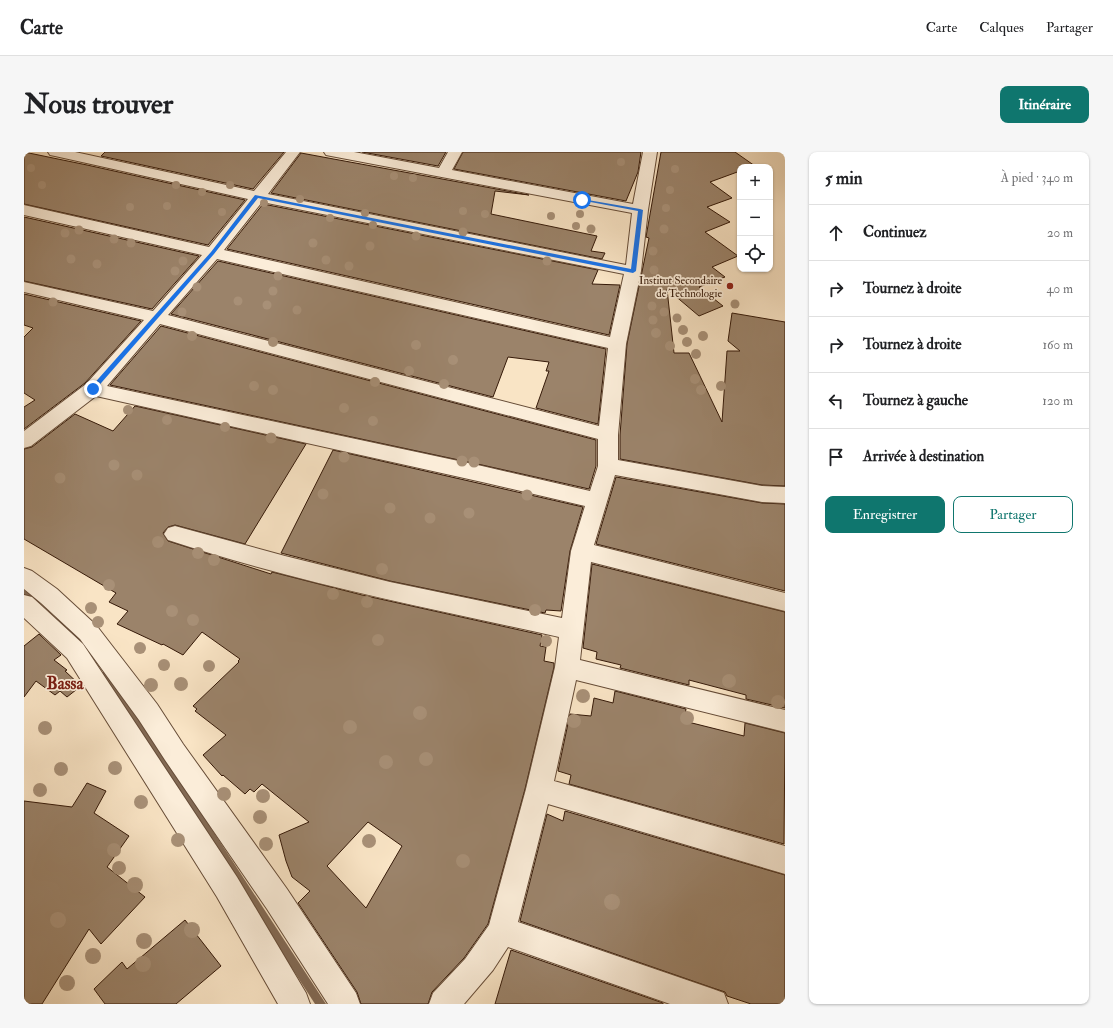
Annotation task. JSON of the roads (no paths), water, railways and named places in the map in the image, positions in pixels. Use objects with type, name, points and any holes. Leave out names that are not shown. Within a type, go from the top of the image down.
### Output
[{"type":"street","points":[[55,152],[256,196],[633,271]]},
{"type":"street","points":[[24,441],[93,389],[213,253],[256,196],[293,152]]},
{"type":"street","points":[[332,152],[349,153],[443,173],[640,210]]},
{"type":"street","points":[[443,173],[455,152]]},
{"type":"street","points":[[444,1004],[468,979],[502,931],[539,790],[567,667],[582,551],[608,466],[608,435],[617,344],[633,271],[640,210],[650,152]]},
{"type":"street","points":[[24,210],[617,344]]},
{"type":"street","points":[[24,287],[156,317],[608,435]]},
{"type":"street","points":[[93,389],[482,474],[597,501]]},
{"type":"street","points":[[608,466],[762,494],[785,495]]},
{"type":"street","points":[[175,534],[284,565],[390,591],[572,630]]},
{"type":"street","points":[[582,551],[785,602]]},
{"type":"street","points":[[24,577],[49,596],[88,632],[148,712],[174,752],[277,899],[345,1004]]},
{"type":"street","points":[[24,604],[74,651],[227,887],[295,1004]]},
{"type":"street","points":[[567,667],[785,721]]},
{"type":"street","points":[[539,790],[785,860]]},
{"type":"street","points":[[502,931],[713,1004]]},
{"type":"waterway","points":[[24,593],[35,602]]},
{"type":"waterway","points":[[58,621],[88,647]]},
{"type":"waterway","points":[[106,674],[321,1004]]},
{"type":"place","name":"Institut Secondaire de Technologie","points":[[730,286]]},
{"type":"district","name":"Bassa","points":[[65,683]]}]
